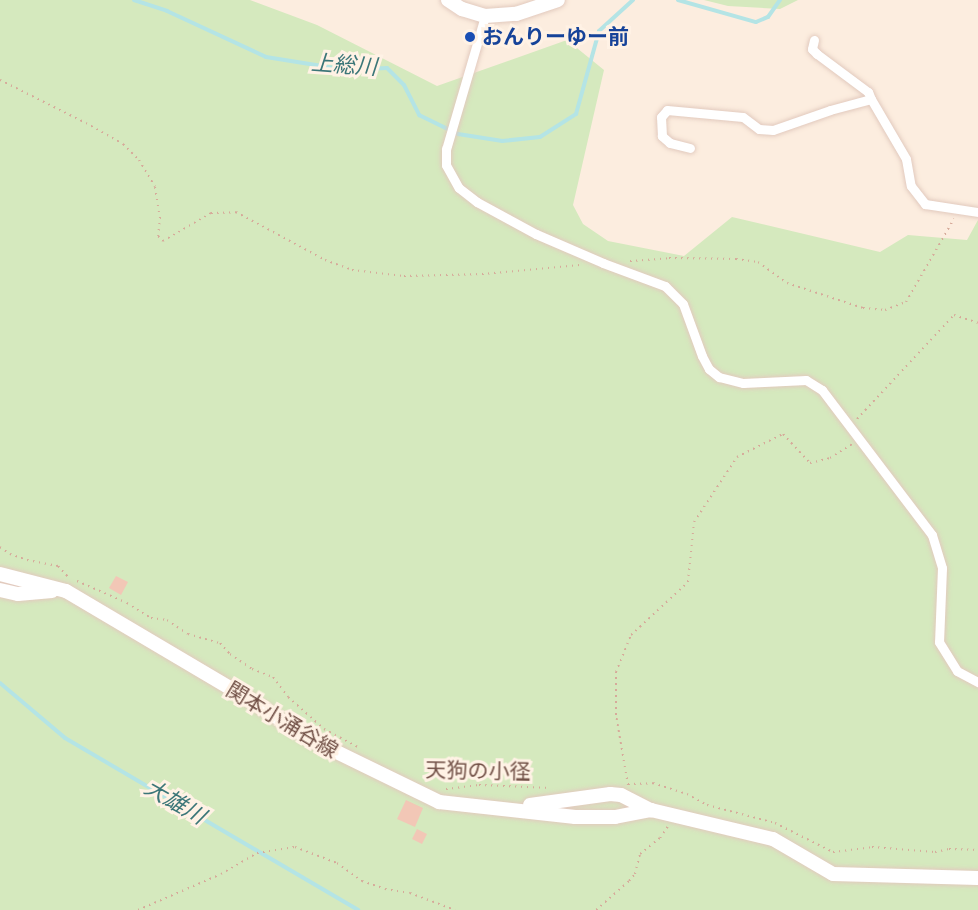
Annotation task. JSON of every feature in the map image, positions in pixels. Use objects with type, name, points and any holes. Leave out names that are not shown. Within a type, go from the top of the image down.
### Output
[{"type":"main road","points":[[448,0],[462,9],[485,16],[516,14],[558,0]]},
{"type":"main road","name":"関本小涌谷線","points":[[0,574],[66,591],[250,700],[310,739],[358,765],[439,802],[471,807],[513,808],[575,817],[605,817],[651,810]]},
{"type":"main road","points":[[0,590],[18,594],[66,591]]},
{"type":"main road","name":"関本小涌谷線","points":[[513,808],[610,794],[632,800],[651,810],[773,838],[833,874],[978,878]]},
{"type":"street","points":[[485,16],[446,148],[446,165],[459,188],[477,202],[536,234],[603,263],[665,286],[683,304],[709,369],[719,377],[743,383],[806,380],[822,390],[851,425],[932,536],[942,568],[939,642],[957,671],[978,682]]},
{"type":"street","points":[[814,39],[812,49],[817,54],[868,92],[906,159],[911,186],[925,204],[978,212]]},
{"type":"street","points":[[690,148],[670,143],[662,136],[661,117],[667,110],[743,117],[759,129],[773,130],[830,110],[871,99]]},
{"type":"path","points":[[0,80],[123,144],[139,160],[155,187],[160,217],[158,236],[163,241],[211,213],[236,213],[325,260],[352,270],[404,276],[471,274],[581,265]]},
{"type":"path","points":[[625,262],[669,258],[736,259],[758,262],[787,283],[863,308],[885,310],[906,302],[960,208]]},
{"type":"path","points":[[851,425],[954,315],[978,323]]},
{"type":"path","points":[[632,800],[616,715],[616,672],[631,635],[688,582],[694,522],[737,457],[783,434],[810,463],[830,458],[860,439]]},
{"type":"path","points":[[0,547],[10,554],[27,560],[58,566],[69,578],[127,603],[151,618],[167,620],[188,634],[220,643],[252,669],[273,677],[288,697],[324,729],[361,750]]},
{"type":"path","points":[[617,783],[653,783],[674,792],[687,794],[707,805],[775,823],[833,852],[872,847],[935,852],[949,849],[978,850]]},
{"type":"path","name":"天狗の小径","points":[[442,789],[479,785],[557,788]]},
{"type":"path","points":[[596,910],[620,892],[635,874],[640,854],[660,838],[674,816]]},
{"type":"path","points":[[138,910],[221,874],[257,853],[295,847],[337,863],[362,881],[385,889],[410,893],[455,910]]},
{"type":"green space","points":[[0,0],[250,0],[317,25],[437,86],[567,40],[604,70],[573,205],[583,224],[608,241],[684,256],[732,217],[880,252],[908,235],[967,240],[978,220],[978,910],[0,910]]},
{"type":"green space","points":[[704,0],[798,0],[780,9],[728,6]]},
{"type":"building","points":[[116,576],[128,582],[121,595],[109,588]]},
{"type":"building","points":[[406,800],[423,808],[415,827],[397,819]]},
{"type":"building","points":[[417,829],[427,834],[422,844],[412,839]]},
{"type":"waterway","name":"上総川","points":[[134,0],[167,11],[266,57],[347,70],[387,68],[404,85],[419,115],[458,134],[502,141],[540,137],[576,114],[599,31],[633,0]]},
{"type":"waterway","name":"上総川","points":[[678,0],[756,22],[768,17],[780,0]]},
{"type":"waterway","name":"大雄川","points":[[0,683],[65,738],[358,910]]},
{"type":"place","name":"おんりーゆー前","points":[[470,37]]}]
